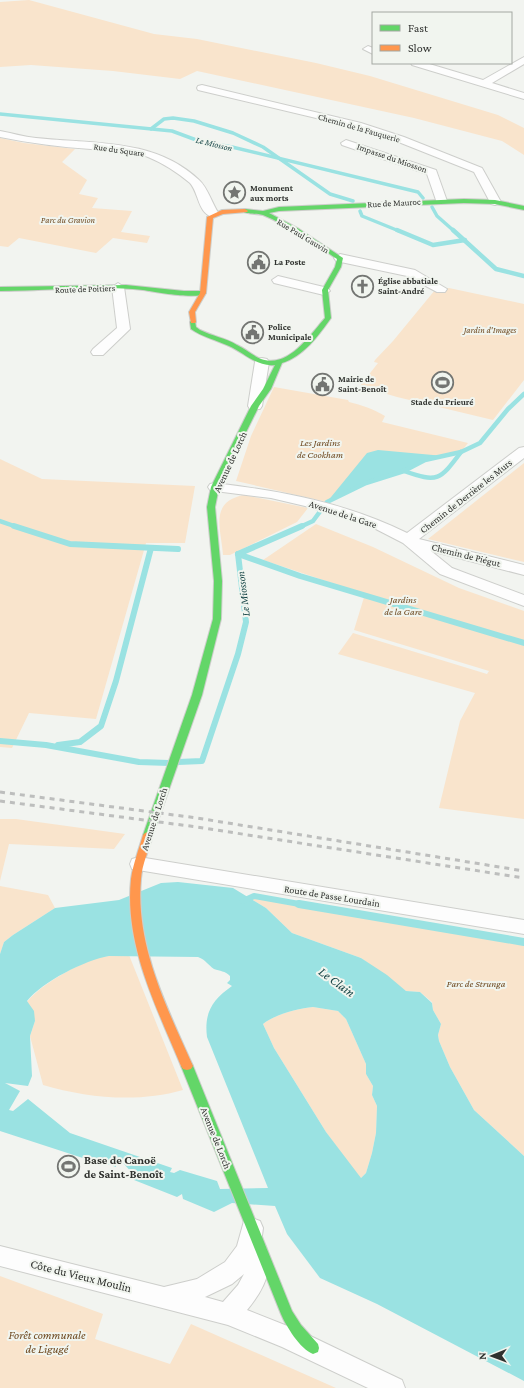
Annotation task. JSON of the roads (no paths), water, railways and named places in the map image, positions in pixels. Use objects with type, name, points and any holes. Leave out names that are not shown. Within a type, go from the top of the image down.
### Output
[{"type":"street","points":[[485,83],[519,67],[524,60]]},
{"type":"street","points":[[419,64],[524,96]]},
{"type":"street","name":"Chemin de la Fauquerie","points":[[202,88],[357,125],[400,138],[478,170],[495,202]]},
{"type":"street","name":"Rue du Square","points":[[0,134],[34,141],[132,150],[152,156],[180,170],[196,183],[209,210],[213,214]]},
{"type":"street","name":"Impasse du Miosson","points":[[346,143],[432,172],[441,201]]},
{"type":"street","name":"Rue de Mauroc","points":[[263,213],[279,209],[441,201],[495,202],[524,208]]},
{"type":"street","name":"Rue Paul Gauvin","points":[[213,214],[245,211],[263,213],[297,230],[340,258],[339,264],[324,291]]},
{"type":"street","points":[[213,214],[210,217],[202,293],[187,308],[193,328],[202,335],[231,345],[262,362],[279,364],[287,361],[328,318],[330,310],[326,302],[324,291],[278,280]]},
{"type":"street","points":[[340,258],[411,274],[441,289]]},
{"type":"street","points":[[98,352],[124,329],[118,287]]},
{"type":"street","name":"Route de Poitiers","points":[[0,289],[37,291],[118,287],[141,289],[170,295],[188,296],[202,293]]},
{"type":"street","name":"Route de Poitiers","points":[[170,295],[187,308]]},
{"type":"street","points":[[255,406],[262,362]]},
{"type":"street","name":"Avenue de Lorch","points":[[279,364],[267,389],[255,406],[215,488],[211,507],[218,581],[217,620],[197,695],[168,775],[138,873],[137,923],[149,973],[287,1314],[296,1329],[313,1348]]},
{"type":"street","name":"Chemin de Derrière les Murs","points":[[408,540],[524,451]]},
{"type":"street","name":"Avenue de la Gare","points":[[215,488],[271,494],[309,503],[375,523],[408,540],[446,571],[524,601]]},
{"type":"street","name":"Chemin de Piégut","points":[[408,540],[524,570]]},
{"type":"street","name":"Route de Passe Lourdain","points":[[138,873],[524,927]]},
{"type":"street","name":"Avenue de Lorch","points":[[228,1314],[251,1287],[257,1272],[258,1254],[252,1228]]},
{"type":"street","name":"Côte du Vieux Moulin","points":[[162,1297],[197,1291],[217,1282],[234,1269],[246,1253],[252,1228]]},
{"type":"street","name":"Côte du Vieux Moulin","points":[[0,1256],[228,1314],[265,1327],[313,1348],[393,1388]]},
{"type":"water","points":[[378,450],[444,456],[425,460],[404,471],[366,483],[327,502],[367,453]]},
{"type":"water","name":"Le Clain","points":[[178,882],[233,888],[266,908],[292,933],[361,958],[387,975],[406,991],[420,992],[432,1003],[433,1010],[441,1024],[438,1035],[439,1041],[450,1067],[474,1110],[524,1156],[524,1381],[377,1304],[320,1278],[287,1234],[275,1206],[232,1203],[214,1212],[183,1199],[182,1194],[177,1197],[134,1180],[134,1175],[123,1163],[116,1163],[116,1167],[99,1161],[98,1163],[0,1131],[0,954],[4,942],[55,908],[119,900],[161,883]],"holes":[[[109,956],[198,957],[214,969],[224,972],[230,976],[230,980],[227,983],[232,986],[219,996],[208,1014],[206,1028],[207,1037],[268,1188],[220,1189],[217,1181],[180,1170],[174,1173],[170,1172],[172,1168],[70,1133],[28,1099],[13,1111],[9,1110],[20,1091],[5,1083],[28,1086],[32,1076],[30,1036],[35,1021],[34,1011],[27,1001],[53,979],[88,962]],[[313,1007],[338,1011],[346,1019],[366,1064],[366,1074],[373,1086],[372,1095],[377,1106],[376,1133],[366,1173],[361,1178],[326,1132],[274,1048],[263,1024],[287,1012]]]},
{"type":"waterway","name":"Le Miosson","points":[[0,114],[151,129]]},
{"type":"waterway","points":[[151,129],[164,119],[173,118],[194,121],[233,133],[263,147],[279,158]]},
{"type":"waterway","name":"Le Miosson","points":[[151,129],[172,131],[199,141],[279,158]]},
{"type":"waterway","name":"Le Miosson","points":[[279,158],[418,192],[423,198]]},
{"type":"waterway","points":[[279,158],[330,194],[353,201]]},
{"type":"waterway","name":"Le Miosson","points":[[432,207],[437,216],[454,231]]},
{"type":"waterway","points":[[360,211],[362,216],[399,231]]},
{"type":"waterway","points":[[397,230],[433,245],[464,240]]},
{"type":"waterway","name":"Le Miosson","points":[[453,230],[464,240]]},
{"type":"waterway","name":"Le Miosson","points":[[464,240],[496,269],[524,276]]},
{"type":"waterway","name":"Le Miosson","points":[[461,452],[480,443],[508,409],[524,394]]},
{"type":"waterway","points":[[404,471],[431,478],[443,473],[461,452]]},
{"type":"waterway","name":"Le Miosson","points":[[404,471],[425,460],[461,452]]},
{"type":"waterway","name":"Le Miosson","points":[[300,527],[313,521],[327,502],[366,483],[404,471]]},
{"type":"waterway","points":[[0,521],[16,527]]},
{"type":"waterway","name":"Le Miosson","points":[[238,554],[302,526]]},
{"type":"waterway","points":[[16,527],[70,544],[178,549]]},
{"type":"waterway","points":[[58,745],[80,742],[101,726],[116,681],[151,548]]},
{"type":"waterway","name":"Le Miosson","points":[[178,762],[202,761],[238,654],[246,622],[238,554]]},
{"type":"waterway","points":[[238,554],[300,576],[524,643]]},
{"type":"waterway","name":"Le Miosson","points":[[0,741],[46,745],[139,762],[169,763]]},
{"type":"waterway","points":[[243,901],[254,896],[305,905]]},
{"type":"waterway","points":[[299,904],[524,942]]},
{"type":"railway","points":[[0,792],[197,818],[524,871]]},
{"type":"railway","points":[[0,801],[197,827],[524,878]]},
{"type":"place","name":"Monument aux morts","points":[[234,193]]},
{"type":"place","name":"La Poste","points":[[259,262]]},
{"type":"place","name":"Église abbatiale Saint-André","points":[[363,286]]},
{"type":"place","name":"Police Municipale","points":[[252,332]]},
{"type":"place","name":"Stade du Prieuré","points":[[442,383]]},
{"type":"place","name":"Mairie de Saint-Benoît","points":[[323,384]]},
{"type":"place","name":"Base de Canoë de Saint-Benoît","points":[[69,1167]]},
{"type":"park label","name":"Parc du Gravion","points":[[68,220]]},
{"type":"park label","name":"Jardin d'Images","points":[[490,330]]},
{"type":"park label","name":"Les Jardins de Cookham","points":[[320,448]]},
{"type":"park label","name":"Jardins de la Gare","points":[[403,604]]},
{"type":"park label","name":"Parc de Strunga","points":[[476,983]]},
{"type":"park label","name":"Forêt communale de Ligugé","points":[[47,1342]]}]
